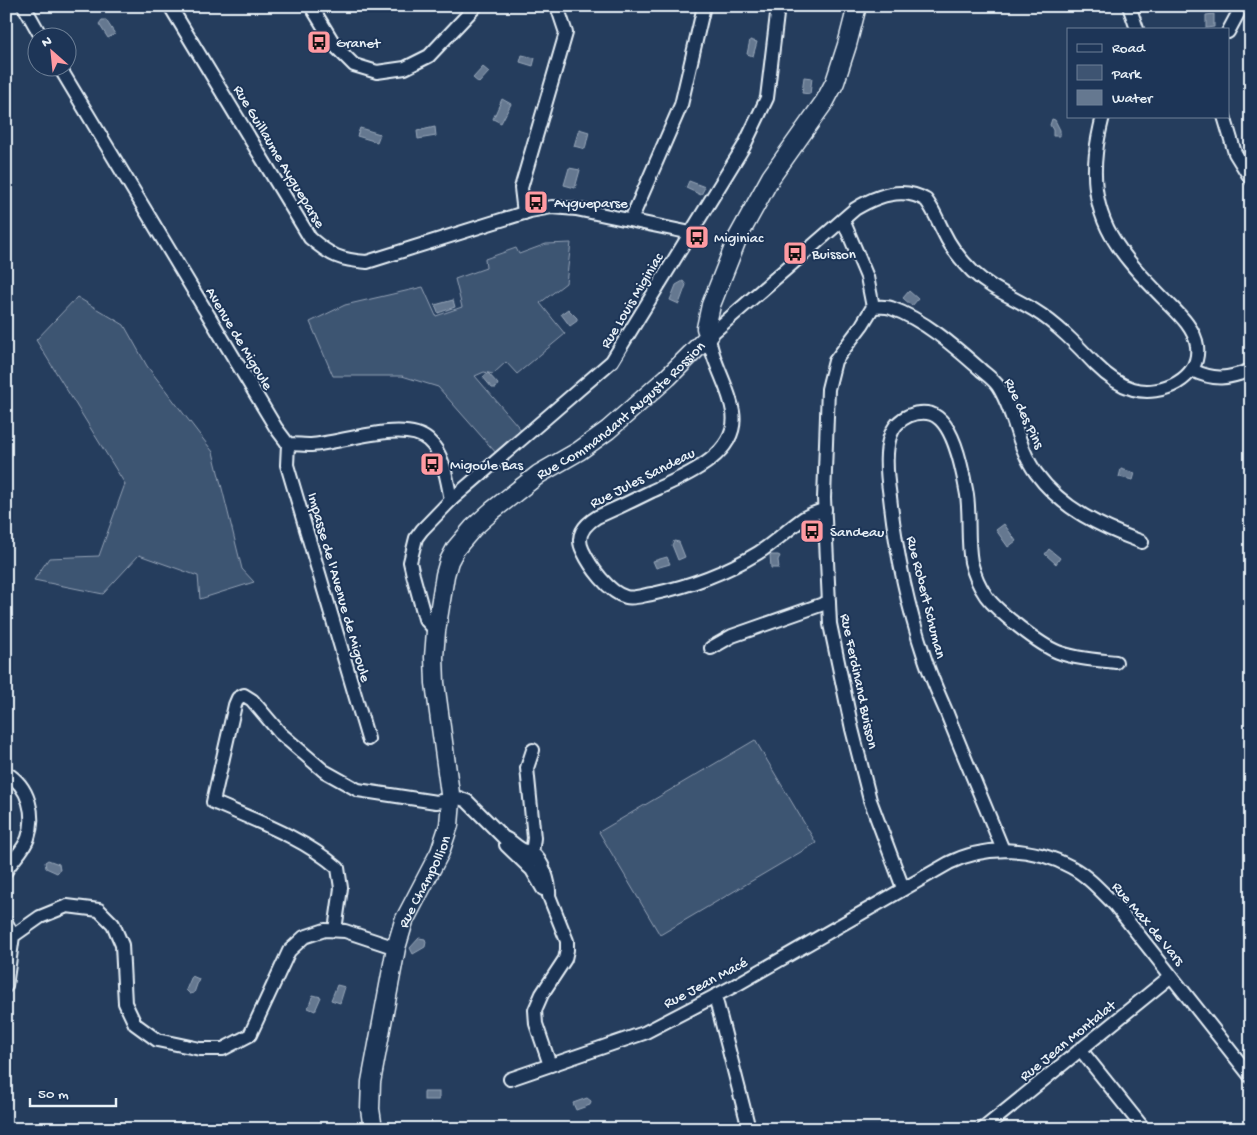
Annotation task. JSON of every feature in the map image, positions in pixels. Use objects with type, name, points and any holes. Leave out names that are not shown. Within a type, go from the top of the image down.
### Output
[{"type":"street","points":[[24,6],[36,28]]},
{"type":"street","name":"Rue Guillaume Aygueparse","points":[[170,6],[310,238],[326,252],[346,261],[367,262],[524,213],[552,208],[576,209],[691,233]]},
{"type":"street","points":[[311,6],[336,47],[354,64],[378,72],[405,68],[429,56],[476,6]]},
{"type":"street","points":[[524,213],[521,188],[566,33],[557,6]]},
{"type":"street","points":[[631,220],[681,105],[704,6]]},
{"type":"street","name":"Rue Louis Miginiac","points":[[436,631],[425,619],[410,562],[418,534],[451,500],[612,361],[744,146],[766,98],[778,6]]},
{"type":"street","name":"Rue Commandant Auguste Rossion","points":[[436,631],[449,561],[456,548],[473,528],[539,474],[579,451],[608,430],[709,336],[706,328],[711,305],[738,237],[770,178],[825,101],[835,82],[857,6]]},
{"type":"street","points":[[1128,6],[1137,28]]},
{"type":"street","points":[[1230,28],[1242,6]]},
{"type":"street","name":"Avenue de Migoule","points":[[66,78],[276,428],[288,444]]},
{"type":"street","points":[[709,336],[843,220],[866,203],[877,198],[899,193],[909,193],[919,196],[930,205],[952,247],[974,273],[996,289],[1044,317],[1078,345],[1100,369],[1116,382],[1133,390],[1146,392],[1175,384],[1192,370],[1197,358],[1197,344],[1190,328],[1181,316],[1122,254],[1111,238],[1103,220],[1097,200],[1095,171],[1096,153],[1103,118]]},
{"type":"street","points":[[1225,118],[1236,154],[1251,179]]},
{"type":"street","points":[[843,220],[867,277],[873,307]]},
{"type":"street","name":"Rue Ferdinand Buisson","points":[[873,307],[835,361],[828,389],[825,509],[829,602],[832,634],[852,729],[870,800],[903,888]]},
{"type":"street","name":"Rue des Pins","points":[[873,307],[890,307],[912,318],[939,335],[976,366],[997,385],[1035,472],[1056,496],[1078,513],[1117,533],[1142,542]]},
{"type":"street","name":"Rue Jules Sandeau","points":[[709,336],[710,346],[730,394],[733,412],[734,420],[726,444],[706,464],[691,474],[597,517],[587,524],[581,531],[579,540],[586,558],[598,575],[619,594],[628,598],[643,596],[710,578],[759,552],[806,517],[825,509]]},
{"type":"street","points":[[1192,370],[1206,376],[1231,378],[1251,370]]},
{"type":"street","name":"Rue Robert Schuman","points":[[1003,850],[924,656],[898,558],[886,466],[890,436],[895,426],[905,417],[919,413],[930,414],[940,419],[947,428],[955,446],[967,495],[971,561],[977,581],[987,597],[1002,613],[1042,643],[1059,652],[1116,662]]},
{"type":"street","points":[[288,444],[312,445],[398,431],[419,434],[431,443],[439,457],[444,468],[451,500]]},
{"type":"street","name":"Impasse de l'Avenue de Migoule","points":[[288,444],[287,464],[368,739]]},
{"type":"street","points":[[711,648],[732,636],[829,602]]},
{"type":"street","name":"Rue Champollion","points":[[373,1129],[370,1109],[371,1082],[396,948],[404,921],[440,852],[449,824],[451,800],[435,683],[436,631]]},
{"type":"street","points":[[335,930],[341,888],[338,868],[306,844],[213,802],[235,705],[238,698],[244,695],[252,700],[280,733],[324,771],[358,790],[436,802],[459,798],[467,801],[504,838],[532,853],[539,861],[550,890],[549,896],[566,941],[567,950],[565,959],[542,994],[535,1010],[536,1024],[550,1065]]},
{"type":"street","points":[[528,866],[534,838],[526,768],[533,750]]},
{"type":"street","points":[[6,773],[14,777],[27,796],[32,817],[28,840],[6,871]]},
{"type":"street","points":[[504,838],[505,844],[528,866],[536,876],[544,892],[549,896]]},
{"type":"street","name":"Rue Max de Vars","points":[[903,888],[959,858],[988,851],[1003,850],[1049,858],[1072,868],[1093,883],[1115,905],[1251,1077]]},
{"type":"street","name":"Rue Jean Macé","points":[[510,1079],[644,1033],[700,1002],[715,996],[903,888]]},
{"type":"street","points":[[14,936],[40,916],[67,906],[99,910],[113,924],[122,945],[125,1002],[134,1024],[158,1040],[200,1049],[223,1049],[250,1035],[289,951],[304,937],[325,930],[345,931],[396,948]]},
{"type":"street","points":[[6,922],[14,936],[6,986]]},
{"type":"street","name":"Rue Jean Montalat","points":[[983,1129],[1171,976]]},
{"type":"street","points":[[715,996],[749,1129]]},
{"type":"street","points":[[1080,1049],[1144,1129]]},
{"type":"green space","points":[[571,243],[566,283],[540,303],[565,334],[517,374],[506,362],[493,374],[484,372],[475,376],[523,432],[497,454],[438,387],[402,376],[333,376],[310,322],[345,305],[423,287],[436,316],[462,307],[455,279],[486,268],[485,259],[516,248],[519,254],[546,244]]},
{"type":"green space","points":[[77,297],[124,325],[147,366],[213,452],[242,569],[254,582],[200,599],[198,576],[139,555],[103,594],[34,580],[49,558],[99,556],[125,484],[36,340]]},
{"type":"green space","points":[[755,740],[816,843],[660,935],[599,832]]},
{"type":"water","points":[[1214,14],[1214,27],[1206,28],[1206,15]]},
{"type":"water","points":[[102,20],[106,20],[115,34],[108,38],[99,24]]},
{"type":"water","points":[[750,40],[757,42],[753,56],[747,54]]},
{"type":"water","points":[[522,55],[535,58],[533,66],[520,62]]},
{"type":"water","points":[[483,67],[489,72],[479,83],[473,78]]},
{"type":"water","points":[[804,77],[812,78],[810,94],[802,93]]},
{"type":"water","points":[[502,99],[511,104],[501,123],[493,119]]},
{"type":"water","points":[[1052,119],[1055,120],[1060,130],[1060,136],[1053,136],[1053,130],[1050,125]]},
{"type":"water","points":[[435,127],[436,136],[418,139],[417,131]]},
{"type":"water","points":[[360,128],[380,134],[377,142],[357,136]]},
{"type":"water","points":[[579,129],[589,132],[585,149],[574,146]]},
{"type":"water","points":[[569,168],[580,170],[575,188],[564,185]]},
{"type":"water","points":[[689,181],[705,187],[701,195],[686,188]]},
{"type":"water","points":[[683,281],[686,285],[679,304],[670,300],[676,285]]},
{"type":"water","points":[[909,291],[918,299],[912,306],[903,298]]},
{"type":"water","points":[[453,300],[455,307],[438,313],[435,305]]},
{"type":"water","points":[[568,309],[577,318],[577,321],[570,326],[561,314]]},
{"type":"water","points":[[488,373],[498,384],[496,388],[492,388],[483,377]]},
{"type":"water","points":[[1121,469],[1135,473],[1133,480],[1119,477]]},
{"type":"water","points":[[1004,524],[1016,541],[1008,547],[996,530]]},
{"type":"water","points":[[674,541],[679,542],[685,557],[678,560],[672,545]]},
{"type":"water","points":[[1049,549],[1060,558],[1056,564],[1045,554]]},
{"type":"water","points":[[770,555],[780,556],[778,560],[779,568],[771,568]]},
{"type":"water","points":[[667,557],[670,564],[656,568],[653,561]]},
{"type":"water","points":[[48,860],[59,864],[60,870],[57,873],[46,868],[45,862]]},
{"type":"water","points":[[419,938],[425,939],[425,947],[413,954],[410,948]]},
{"type":"water","points":[[192,976],[199,979],[194,993],[190,994],[186,990]]},
{"type":"water","points":[[337,985],[345,987],[340,1003],[331,1000]]},
{"type":"water","points":[[313,995],[321,997],[315,1011],[308,1008]]},
{"type":"water","points":[[424,1092],[439,1092],[439,1100],[424,1100]]},
{"type":"water","points":[[587,1098],[591,1101],[590,1105],[576,1110],[573,1103]]},
{"type":"place","name":"Granet","points":[[319,42]]},
{"type":"place","name":"Aygueparse","points":[[536,202]]},
{"type":"place","name":"Miginiac","points":[[697,237]]},
{"type":"place","name":"Buisson","points":[[795,253]]},
{"type":"place","name":"Migoule Bas","points":[[432,464]]},
{"type":"place","name":"Sandeau","points":[[812,531]]}]
